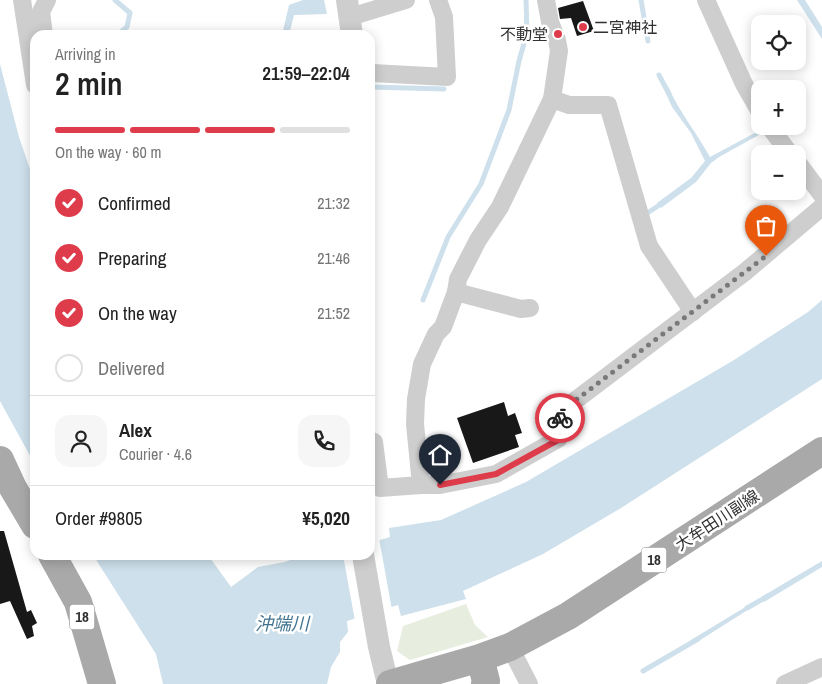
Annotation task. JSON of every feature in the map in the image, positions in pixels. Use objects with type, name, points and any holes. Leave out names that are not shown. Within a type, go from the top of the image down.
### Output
[{"type":"main road","name":"大牟田川副線","points":[[389,684],[482,671],[510,648],[568,616],[822,451]]},
{"type":"main road","points":[[0,460],[7,491],[30,519]]},
{"type":"main road","name":"18","points":[[55,560],[78,602],[102,684]]},
{"type":"street","points":[[22,0],[30,52]]},
{"type":"street","points":[[43,30],[41,12],[48,0]]},
{"type":"street","points":[[350,17],[406,0]]},
{"type":"street","points":[[375,73],[447,76],[444,17],[438,0]]},
{"type":"street","points":[[421,484],[415,424],[422,364],[436,334],[443,326],[456,292],[458,279],[478,240],[500,207],[552,99],[559,51],[550,22],[546,0]]},
{"type":"street","points":[[706,0],[751,96]]},
{"type":"street","points":[[552,99],[570,105],[608,106],[649,246],[692,312]]},
{"type":"street","points":[[775,135],[783,145]]},
{"type":"street","points":[[806,174],[822,195]]},
{"type":"street","points":[[375,450],[380,488],[421,484],[440,485],[496,474],[558,440],[560,412],[766,256],[822,206]]},
{"type":"street","points":[[456,292],[521,309],[530,308]]},
{"type":"street","points":[[364,560],[379,647],[389,684]]},
{"type":"street","points":[[510,648],[529,684]]},
{"type":"street","points":[[785,684],[822,667]]},
{"type":"shaded area","points":[[466,604],[475,625],[488,637],[410,660],[397,651],[403,626]]},
{"type":"water","points":[[303,0],[324,0],[327,14],[294,15],[290,30],[283,30],[289,5]]},
{"type":"water","points":[[797,0],[805,0],[822,27],[822,39]]},
{"type":"water","points":[[0,64],[19,137],[30,169],[30,456],[0,401]]},
{"type":"water","points":[[668,86],[677,105],[710,157],[751,135],[759,135],[719,157],[711,163],[696,182],[661,208],[657,203],[691,178],[705,161],[691,133],[672,107],[664,89]]},
{"type":"water","name":"沖端川","points":[[822,300],[822,379],[621,508],[543,554],[463,591],[466,599],[401,616],[398,605],[347,621],[348,632],[340,642],[340,652],[331,667],[327,684],[163,684],[156,654],[96,560],[212,560],[231,587],[258,567],[290,560],[375,560],[375,542],[390,537],[389,528],[441,520],[526,482],[734,360],[808,312]]},
{"type":"water","points":[[822,561],[822,567],[764,602],[761,597]]},
{"type":"water","points":[[752,603],[754,606],[694,644],[691,640]]},
{"type":"pier","points":[[379,538],[392,610],[355,621],[344,560],[375,560],[375,539]]},
{"type":"building","points":[[583,1],[594,31],[577,36],[571,18],[560,19],[558,8]]},
{"type":"building","points":[[504,402],[508,416],[515,413],[522,433],[515,435],[519,447],[473,463],[457,418]]},
{"type":"building","points":[[0,531],[4,531],[27,612],[31,610],[37,623],[32,626],[34,636],[27,639],[10,601],[0,604]]},
{"type":"waterway","points":[[115,0],[130,13],[127,27],[123,30]]},
{"type":"waterway","points":[[423,300],[448,237],[481,184],[509,110],[527,33],[526,0]]},
{"type":"waterway","points":[[641,0],[648,41]]},
{"type":"waterway","points":[[659,75],[669,94]]},
{"type":"waterway","points":[[375,87],[444,89]]},
{"type":"waterway","points":[[647,217],[646,214],[664,202]]},
{"type":"waterway","points":[[747,608],[768,596]]},
{"type":"waterway","points":[[643,671],[698,639]]},
{"type":"way so far","points":[[560,418],[560,412],[766,256]]},
{"type":"place","name":"二宮神社","points":[[583,27]]},
{"type":"place","name":"不動堂","points":[[558,34]]},
{"type":"route","points":[[440,485],[496,474],[558,440],[560,418]]}]
